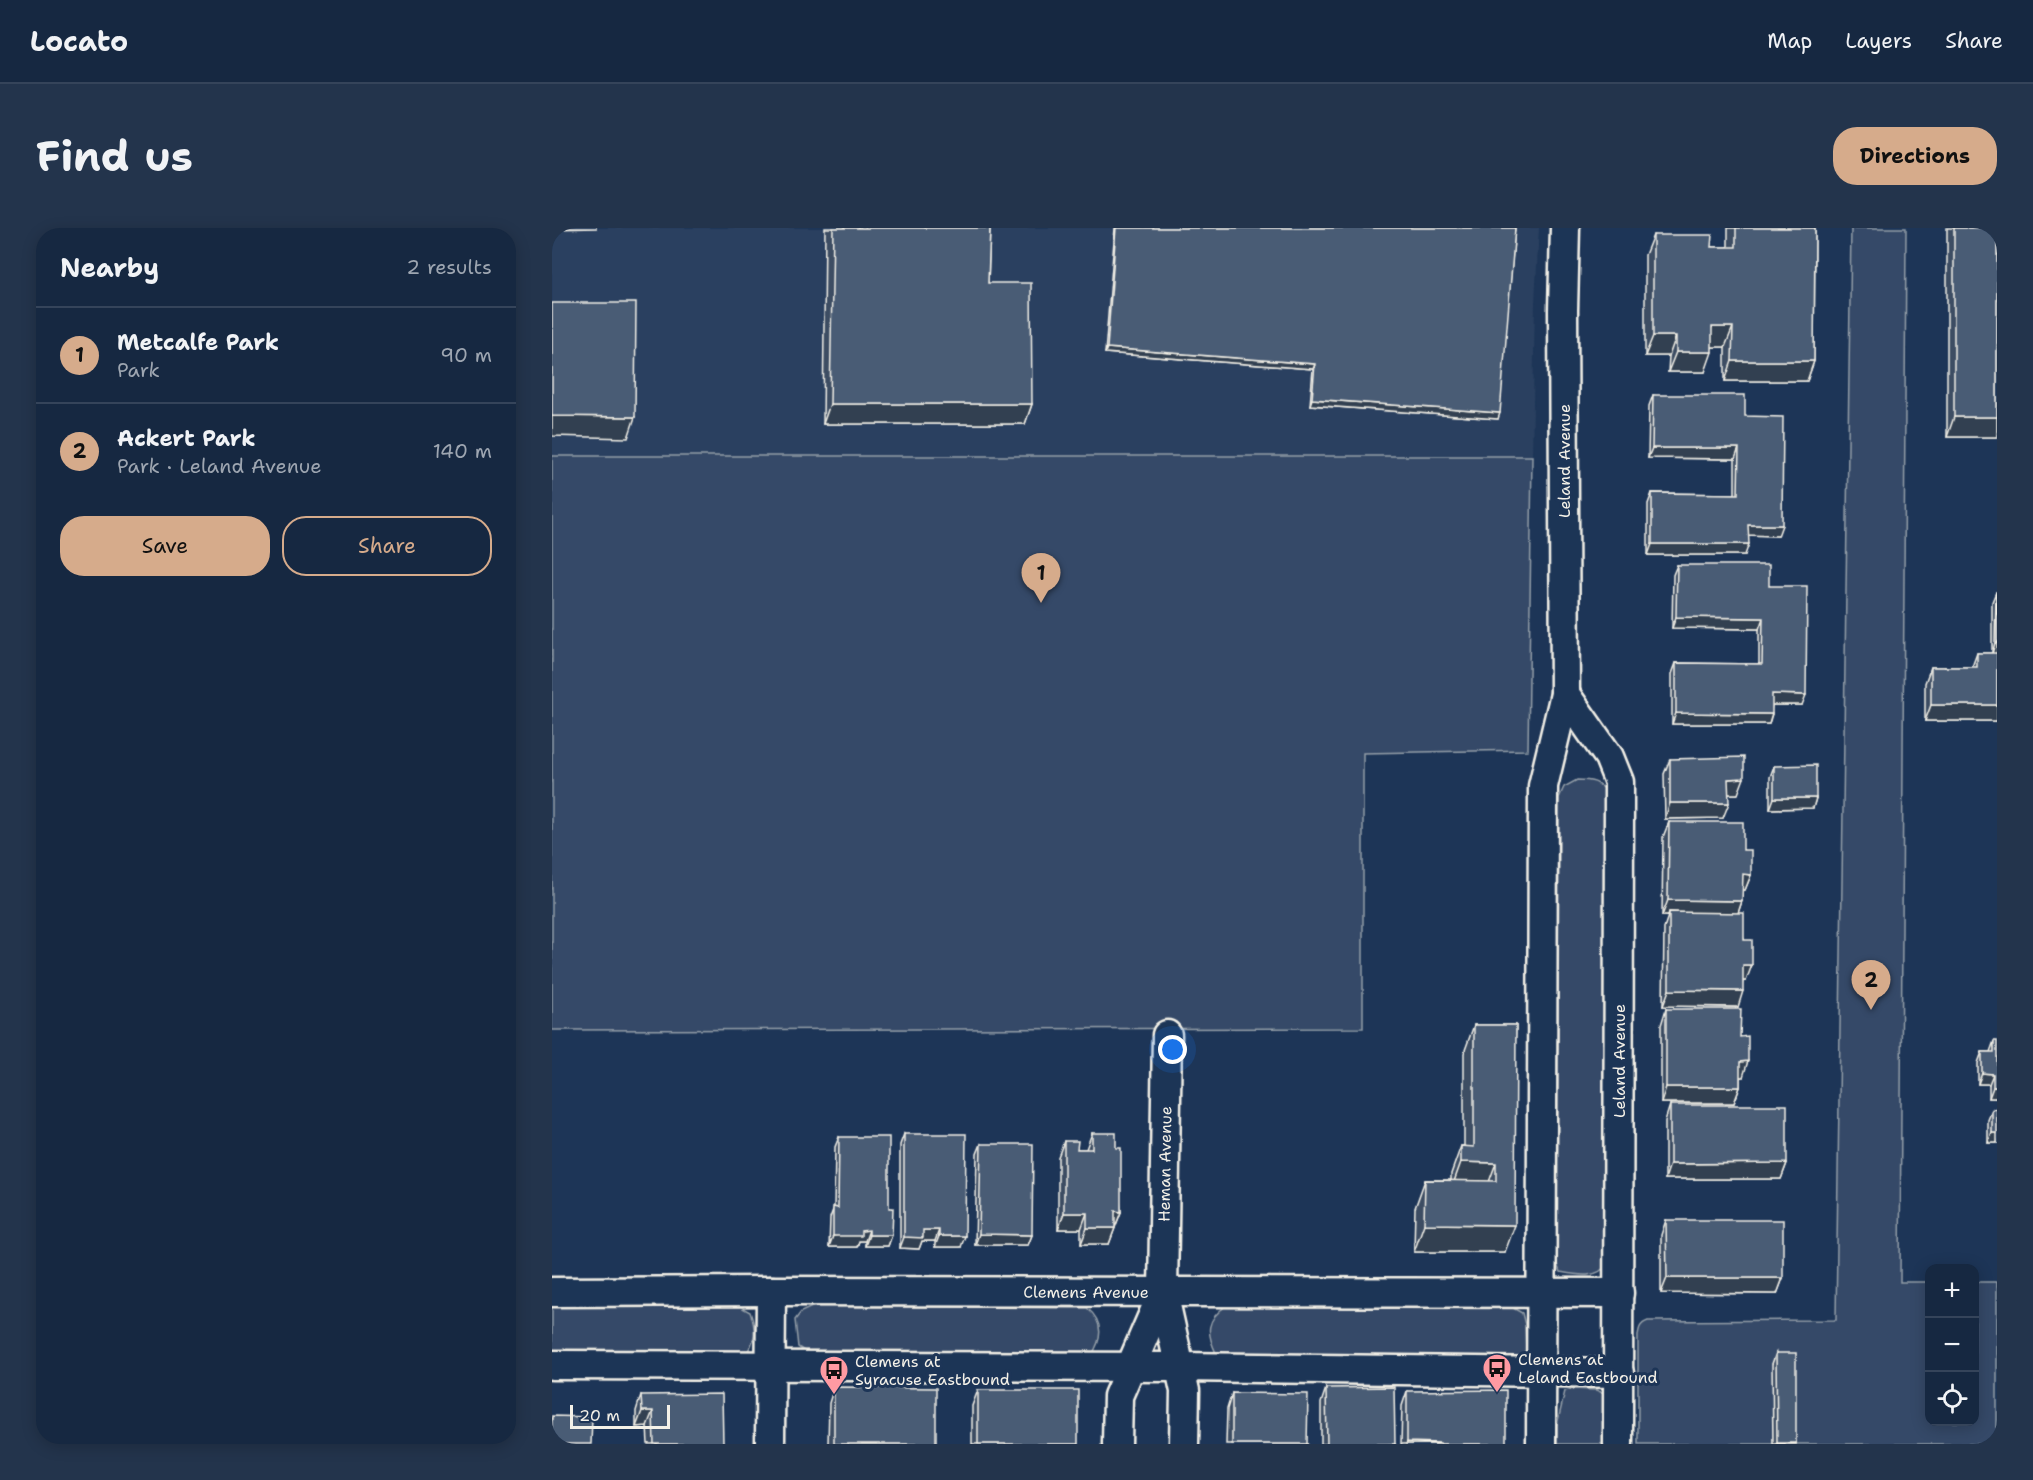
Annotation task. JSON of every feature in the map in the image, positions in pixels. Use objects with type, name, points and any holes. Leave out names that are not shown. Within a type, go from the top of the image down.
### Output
[{"type":"street","name":"Leland Avenue","points":[[1541,1444],[1543,786],[1565,694],[1563,310],[1565,228]]},
{"type":"street","name":"Leland Avenue","points":[[1565,694],[1609,758],[1619,782],[1618,1444]]},
{"type":"street","name":"Heman Avenue","points":[[1167,1035],[1163,1292],[1185,1391],[1184,1444]]},
{"type":"street","points":[[770,1444],[771,1291]]},
{"type":"street","name":"Clemens Avenue","points":[[552,1292],[1619,1293]]},
{"type":"street","name":"Heman Avenue","points":[[1118,1444],[1118,1396],[1163,1292]]},
{"type":"street","points":[[552,1365],[1179,1367],[1619,1373]]},
{"type":"shaded area","points":[[552,228],[1539,228],[1532,456],[552,456]]},
{"type":"shaded area","points":[[1851,228],[1906,228],[1900,1282],[1925,1282],[1925,1426],[1979,1426],[1979,1282],[1997,1282],[1997,1444],[1638,1444],[1638,1336],[1643,1323],[1648,1321],[1836,1320]]},
{"type":"shaded area","points":[[552,456],[1532,456],[1528,750],[1363,753],[1363,1028],[552,1030]]},
{"type":"shaded area","points":[[1577,780],[1595,782],[1608,794],[1607,1263],[1599,1272],[1586,1275],[1560,1272],[1557,1264],[1559,798],[1564,787]]},
{"type":"shaded area","points":[[814,1306],[1087,1308],[1093,1313],[1100,1330],[1098,1343],[1091,1356],[809,1354],[798,1347],[795,1320],[801,1312]]},
{"type":"shaded area","points":[[1226,1306],[1513,1308],[1522,1313],[1526,1351],[1521,1356],[1512,1358],[1226,1356],[1216,1353],[1209,1333],[1211,1321]]},
{"type":"shaded area","points":[[552,1307],[741,1307],[750,1312],[754,1335],[744,1355],[552,1355]]},
{"type":"shaded area","points":[[1596,1390],[1603,1393],[1608,1403],[1607,1444],[1557,1444],[1557,1425],[1565,1391]]},
{"type":"building","points":[[833,228],[990,228],[988,283],[1031,283],[1032,404],[830,404]]},
{"type":"building","points":[[1116,228],[1515,228],[1500,413],[1312,399],[1315,364],[1107,348]]},
{"type":"building","points":[[1736,228],[1815,228],[1814,361],[1732,361],[1733,327],[1712,327],[1712,352],[1676,352],[1676,336],[1653,336],[1653,235],[1712,235],[1711,247],[1736,247]]},
{"type":"building","points":[[1954,228],[1997,228],[1997,417],[1954,417]]},
{"type":"building","points":[[552,303],[636,303],[635,417],[552,416]]},
{"type":"building","points":[[1653,395],[1745,395],[1745,416],[1783,417],[1782,525],[1748,525],[1749,544],[1652,544],[1652,493],[1738,494],[1739,448],[1652,448]]},
{"type":"building","points":[[1677,565],[1769,565],[1769,586],[1807,586],[1806,695],[1772,694],[1772,714],[1676,713],[1676,663],[1762,664],[1763,618],[1676,617]]},
{"type":"building","points":[[1996,592],[1997,643],[1995,643]]},
{"type":"building","points":[[1977,653],[1997,653],[1997,705],[1931,705],[1931,667],[1977,667]]},
{"type":"building","points":[[1744,757],[1744,778],[1728,779],[1729,803],[1670,803],[1670,759]]},
{"type":"building","points":[[1816,765],[1816,798],[1774,798],[1774,766]]},
{"type":"building","points":[[1669,822],[1743,822],[1743,850],[1751,850],[1751,875],[1743,874],[1742,901],[1668,900]]},
{"type":"building","points":[[1669,912],[1744,913],[1744,940],[1752,940],[1752,965],[1743,965],[1743,991],[1669,990]]},
{"type":"building","points":[[1666,1009],[1741,1009],[1740,1037],[1748,1036],[1748,1061],[1740,1062],[1740,1087],[1666,1087]]},
{"type":"building","points":[[1474,1025],[1516,1025],[1515,1225],[1424,1224],[1425,1180],[1496,1181],[1496,1163],[1461,1162],[1461,1146],[1474,1147]]},
{"type":"building","points":[[1994,1041],[1997,1041],[1997,1087],[1993,1087],[1993,1074],[1982,1073],[1982,1052],[1994,1052]]},
{"type":"building","points":[[1670,1105],[1787,1105],[1787,1163],[1670,1164]]},
{"type":"building","points":[[1997,1109],[1997,1133],[1992,1133],[1992,1110]]},
{"type":"building","points":[[1092,1133],[1116,1133],[1116,1148],[1121,1148],[1121,1212],[1115,1211],[1115,1228],[1087,1228],[1087,1213],[1064,1213],[1064,1141],[1078,1141],[1077,1149],[1092,1149]]},
{"type":"building","points":[[904,1134],[966,1134],[965,1236],[939,1236],[939,1230],[923,1230],[923,1238],[904,1237]]},
{"type":"building","points":[[839,1137],[889,1137],[889,1208],[893,1208],[892,1235],[869,1235],[869,1230],[861,1231],[861,1236],[833,1236],[833,1207],[838,1208]]},
{"type":"building","points":[[981,1144],[1033,1144],[1032,1235],[979,1234]]},
{"type":"building","points":[[1666,1220],[1783,1220],[1783,1278],[1667,1278]]},
{"type":"building","points":[[1776,1353],[1796,1353],[1796,1443],[1777,1443]]},
{"type":"building","points":[[834,1387],[936,1388],[936,1444],[834,1444]]},
{"type":"building","points":[[1394,1387],[1395,1444],[1327,1444],[1326,1388]]},
{"type":"building","points":[[978,1390],[1078,1390],[1078,1444],[978,1444]]},
{"type":"building","points":[[1506,1390],[1506,1444],[1407,1442],[1407,1391]]},
{"type":"building","points":[[1232,1393],[1308,1394],[1307,1444],[1232,1444]]},
{"type":"building","points":[[722,1394],[723,1444],[654,1444],[653,1411],[642,1411],[641,1395]]},
{"type":"building","points":[[552,1416],[592,1417],[591,1444],[552,1444]]},
{"type":"place","name":"Metcalfe Park","points":[[1041,603]]},
{"type":"place","name":"Ackert Park","points":[[1871,1010]]},
{"type":"place","name":"Clemens at Leland Eastbound","points":[[1497,1394]]},
{"type":"place","name":"Clemens at Syracuse Eastbound","points":[[834,1396]]}]
